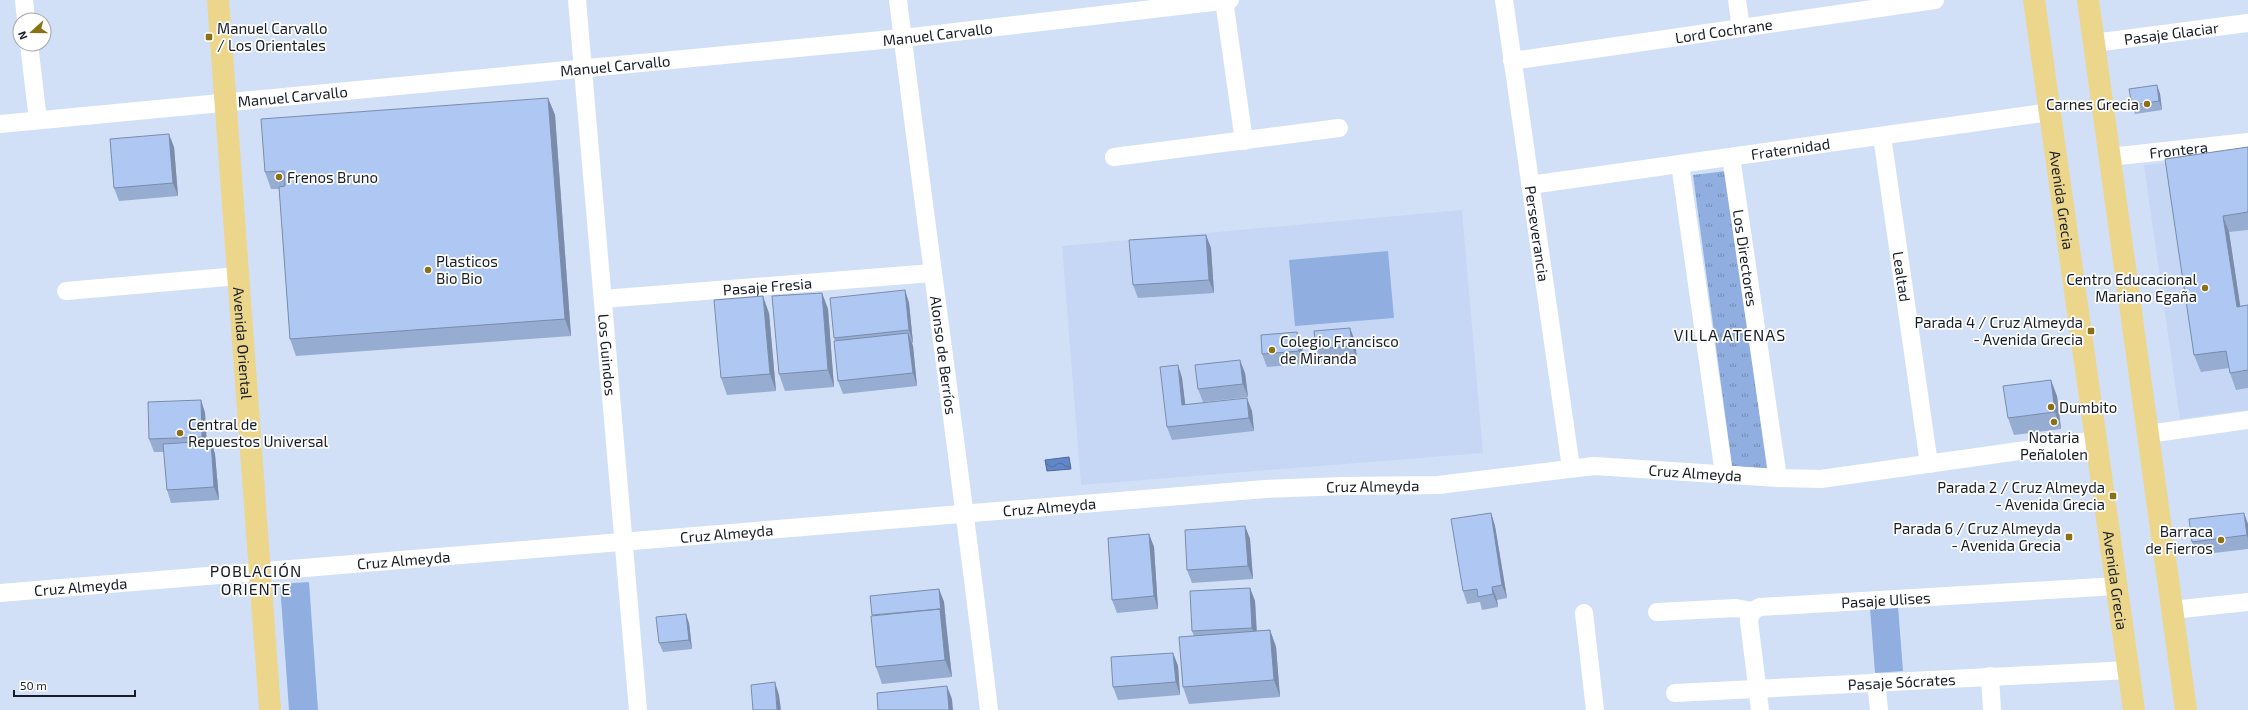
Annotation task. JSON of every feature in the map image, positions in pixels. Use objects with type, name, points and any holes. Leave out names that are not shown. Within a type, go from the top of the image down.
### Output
[{"type":"main road","name":"Avenida Oriental","points":[[218,0],[270,710]]},
{"type":"main road","name":"Avenida Grecia","points":[[2034,0],[2118,586],[2134,710]]},
{"type":"main road","points":[[2088,0],[2186,710]]},
{"type":"street","points":[[24,0],[25,12]]},
{"type":"street","name":"Los Guindos","points":[[577,0],[638,710]]},
{"type":"street","name":"Alonso de Berríos","points":[[898,0],[932,273],[967,515],[989,710]]},
{"type":"street","points":[[1226,0],[1244,141]]},
{"type":"street","name":"Manuel Carvallo","points":[[0,124],[903,38],[1226,0]]},
{"type":"street","name":"Perseverancia","points":[[1504,0],[1571,468]]},
{"type":"street","points":[[1737,0],[1741,28]]},
{"type":"street","name":"Lord Cochrane","points":[[1512,61],[1935,0]]},
{"type":"street","name":"Pasaje Glaciar","points":[[2094,43],[2248,23]]},
{"type":"street","points":[[30,52],[38,120]]},
{"type":"street","name":"Fraternidad","points":[[1530,185],[2050,112]]},
{"type":"street","points":[[1114,157],[1339,128]]},
{"type":"street","name":"Lealtad","points":[[1882,136],[1929,464]]},
{"type":"street","name":"Frontera","points":[[2110,157],[2248,142]]},
{"type":"street","name":"Los Directores","points":[[1731,157],[1778,478]]},
{"type":"street","points":[[1680,164],[1724,474]]},
{"type":"street","name":"Pasaje Fresia","points":[[602,299],[932,273]]},
{"type":"street","points":[[66,291],[238,276]]},
{"type":"street","points":[[2148,434],[2248,420]]},
{"type":"street","name":"Cruz Almeyda","points":[[0,594],[967,515],[1265,489],[1452,484],[1571,468],[1613,466],[1803,480],[1840,477],[2097,440]]},
{"type":"street","name":"Pasaje Ulises","points":[[1657,612],[1736,608],[1752,611],[1756,608],[1768,607],[2118,586]]},
{"type":"street","points":[[2172,610],[2248,602]]},
{"type":"street","points":[[1752,611],[1749,620],[1760,710]]},
{"type":"street","points":[[1584,613],[1595,710]]},
{"type":"street","name":"Pasaje Sócrates","points":[[1675,693],[2129,670]]},
{"type":"street","points":[[1990,676],[1992,710]]},
{"type":"street","points":[[1876,682],[1879,710]]},
{"type":"shaded area","name":"Centro Educacional Mariano Egaña","points":[[2248,155],[2248,410],[2180,419],[2144,165]]},
{"type":"shaded area","name":"Colegio Francisco de Miranda","points":[[1462,210],[1483,453],[1081,485],[1062,246]]},
{"type":"green space","points":[[1726,171],[1767,469],[1732,466],[1693,175]]},
{"type":"green space","points":[[1388,251],[1394,318],[1295,326],[1289,260]]},
{"type":"green space","points":[[309,582],[318,710],[289,710],[280,584]]},
{"type":"green space","points":[[1898,606],[1903,671],[1875,673],[1870,608]]},
{"type":"water","points":[[1069,457],[1071,469],[1047,471],[1045,460]]},
{"type":"building","points":[[2157,85],[2159,101],[2132,105],[2129,89]]},
{"type":"building","name":"Plasticos Bio Bio","points":[[548,98],[565,319],[290,339],[279,187],[285,186],[284,171],[265,172],[261,119]]},
{"type":"building","points":[[169,134],[173,183],[114,188],[110,139]]},
{"type":"building","points":[[2248,147],[2248,212],[2223,216],[2237,307],[2248,305],[2248,370],[2230,373],[2226,351],[2194,355],[2165,159]]},
{"type":"building","points":[[1206,235],[1209,280],[1133,285],[1129,240]]},
{"type":"building","points":[[905,290],[909,330],[834,338],[830,298]]},
{"type":"building","points":[[822,293],[828,370],[779,374],[772,296]]},
{"type":"building","points":[[763,296],[770,374],[721,378],[714,300]]},
{"type":"building","points":[[1350,328],[1352,346],[1316,349],[1314,331]]},
{"type":"building","points":[[1297,332],[1299,351],[1262,354],[1261,335]]},
{"type":"building","points":[[908,333],[913,373],[838,381],[834,341]]},
{"type":"building","points":[[1240,360],[1243,384],[1198,389],[1195,365]]},
{"type":"building","points":[[1178,365],[1182,405],[1247,398],[1249,418],[1167,427],[1160,367]]},
{"type":"building","points":[[2051,380],[2055,412],[2008,418],[2003,386]]},
{"type":"building","points":[[201,400],[202,437],[149,439],[148,402]]},
{"type":"building","points":[[211,441],[214,487],[167,490],[163,444]]},
{"type":"building","points":[[1491,513],[1502,585],[1492,587],[1493,594],[1478,597],[1477,589],[1463,591],[1451,519]]},
{"type":"building","points":[[2244,513],[2247,535],[2192,542],[2189,519]]},
{"type":"building","points":[[1245,526],[1248,566],[1187,570],[1185,530]]},
{"type":"building","points":[[1149,534],[1154,596],[1112,600],[1108,538]]},
{"type":"building","points":[[1250,588],[1252,628],[1192,631],[1190,591]]},
{"type":"building","points":[[939,589],[941,612],[940,609],[872,615],[870,596]]},
{"type":"building","points":[[940,609],[945,660],[876,667],[871,616]]},
{"type":"building","points":[[686,614],[689,640],[659,643],[656,617]]},
{"type":"building","points":[[1270,630],[1274,680],[1183,687],[1179,637]]},
{"type":"building","points":[[1173,653],[1176,682],[1113,687],[1111,657]]},
{"type":"building","points":[[775,682],[777,710],[753,710],[751,685]]},
{"type":"building","points":[[947,686],[949,710],[878,710],[877,693]]},
{"type":"place","name":"Manuel Carvallo / Los Orientales","points":[[209,37]]},
{"type":"place","name":"Carnes Grecia","points":[[2147,104]]},
{"type":"place","name":"Frenos Bruno","points":[[279,177]]},
{"type":"place","name":"Plasticos Bio Bio","points":[[428,270]]},
{"type":"place","name":"Centro Educacional Mariano Egaña","points":[[2205,288]]},
{"type":"place","name":"Parada 4 / Cruz Almeyda - Avenida Grecia","points":[[2091,331]]},
{"type":"place","name":"Colegio Francisco de Miranda","points":[[1272,350]]},
{"type":"place","name":"Dumbito","points":[[2051,407]]},
{"type":"place","name":"Notaria Peñalolen","points":[[2054,422]]},
{"type":"place","name":"Central de Repuestos Universal","points":[[180,433]]},
{"type":"place","name":"Parada 2 / Cruz Almeyda - Avenida Grecia","points":[[2113,496]]},
{"type":"place","name":"Parada 6 / Cruz Almeyda - Avenida Grecia","points":[[2069,537]]},
{"type":"place","name":"Barraca de Fierros","points":[[2221,540]]},
{"type":"district","name":"VILLA ATENAS","points":[[1730,334]]},
{"type":"district","name":"POBLACIÓN ORIENTE","points":[[256,579]]}]
